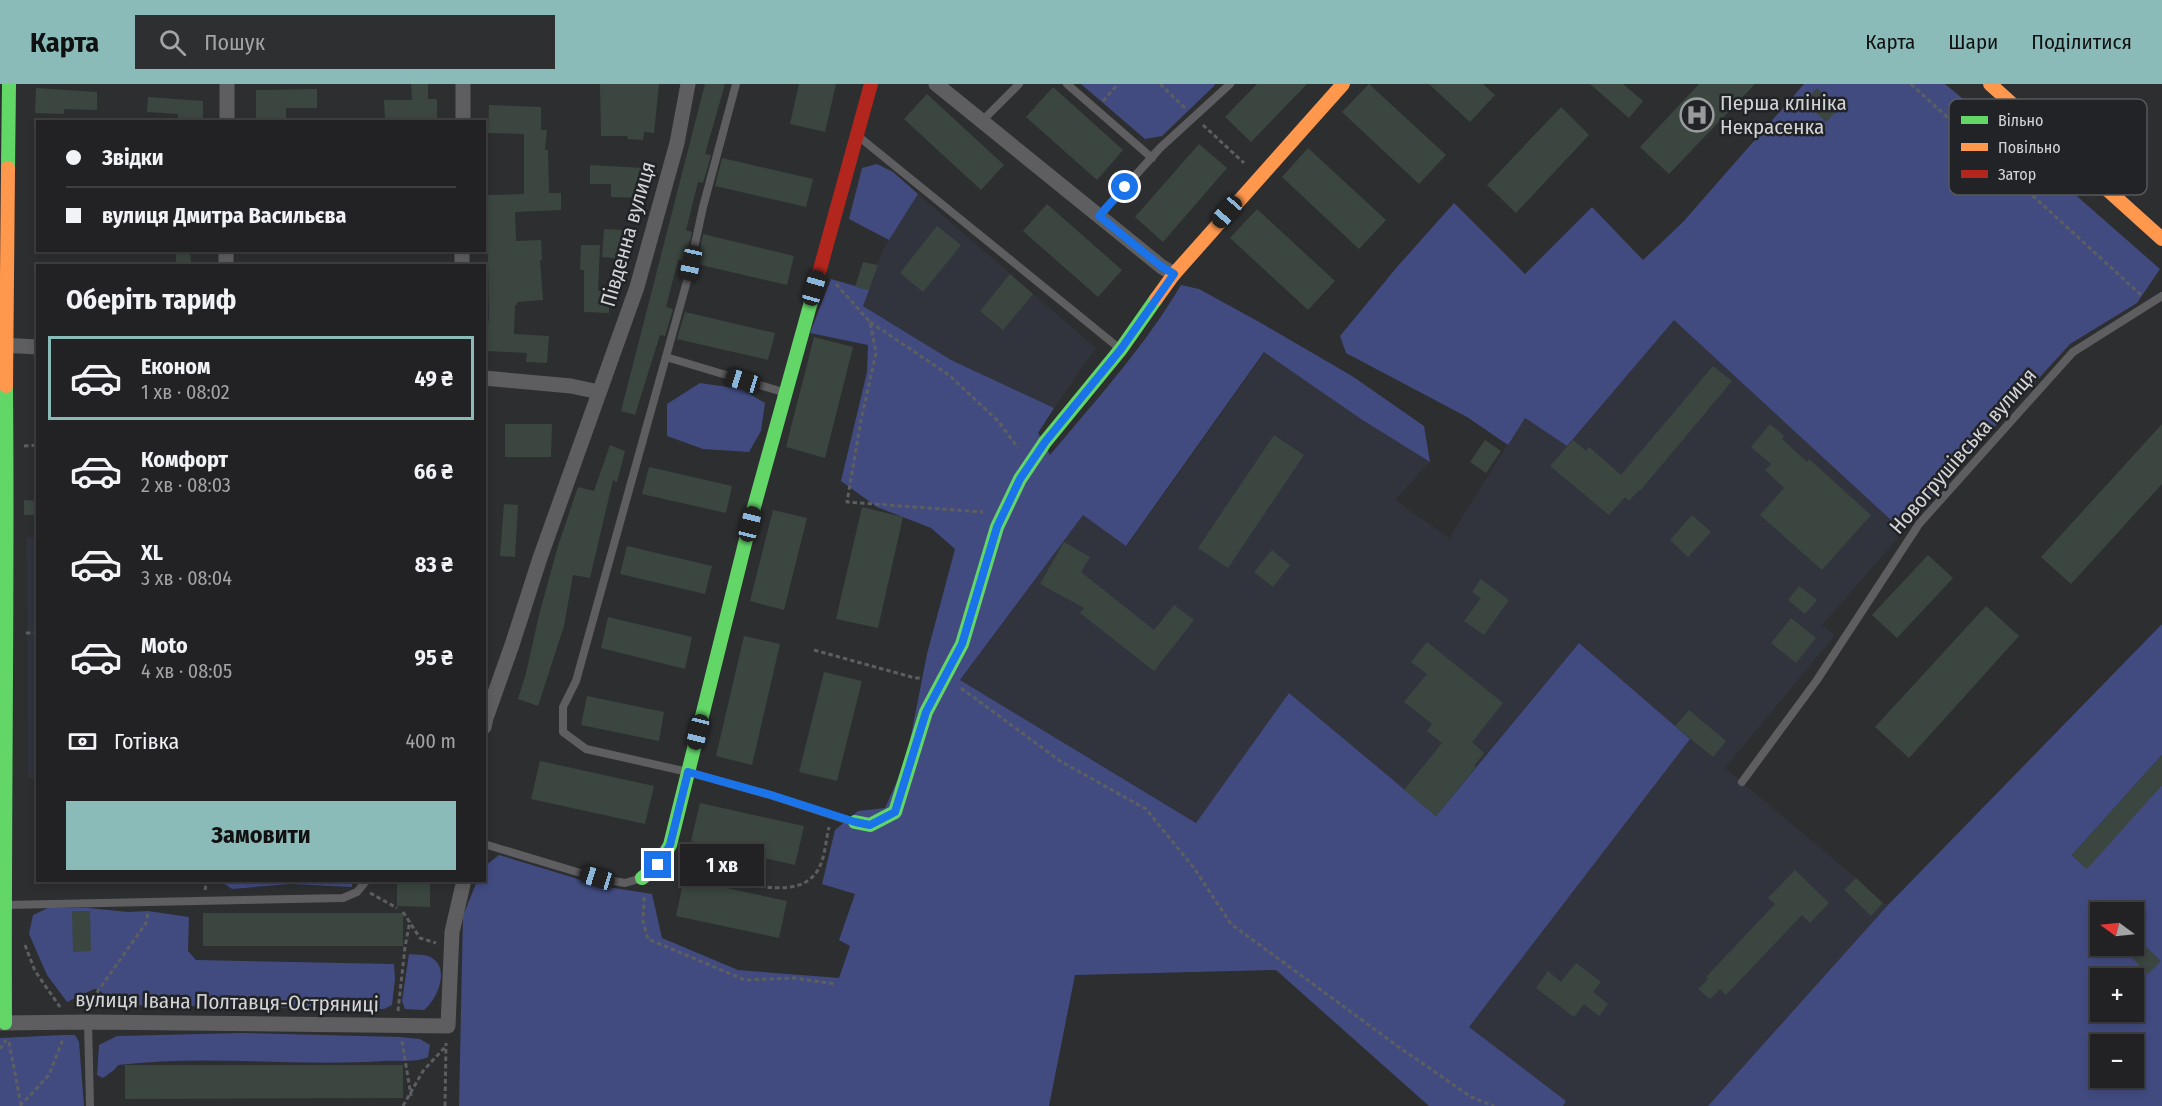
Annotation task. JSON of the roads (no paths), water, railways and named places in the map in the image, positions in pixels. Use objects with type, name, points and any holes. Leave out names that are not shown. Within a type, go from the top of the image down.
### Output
[{"type":"street","points":[[2,1023],[8,573],[3,346],[9,84]]},
{"type":"street","points":[[227,84],[227,120]]},
{"type":"street","points":[[462,120],[463,84]]},
{"type":"street","name":"Південна вулиця","points":[[486,718],[540,558],[637,286],[677,143],[688,84]]},
{"type":"street","points":[[638,880],[658,865],[670,845],[754,507],[871,84]]},
{"type":"street","points":[[936,84],[1162,267],[1174,274]]},
{"type":"street","points":[[855,822],[870,825],[895,812],[926,712],[962,644],[997,527],[1027,468],[1045,442],[1121,349],[1174,274],[1343,84]]},
{"type":"street","points":[[1990,84],[2007,99]]},
{"type":"street","points":[[2113,195],[2162,239]]},
{"type":"street","points":[[3,346],[36,347]]},
{"type":"street","points":[[486,378],[571,386],[599,392]]},
{"type":"street","name":"вулиця Івана Полтавця-Остряниці","points":[[2,1023],[88,1016],[448,1026],[452,932],[464,882]]},
{"type":"lane","points":[[736,84],[666,357],[576,681],[563,707],[563,732],[586,749],[688,772],[855,822]]},
{"type":"lane","points":[[981,122],[1019,84]]},
{"type":"lane","points":[[1067,84],[1152,158]]},
{"type":"lane","points":[[1099,216],[1152,158],[1230,84]]},
{"type":"lane","points":[[857,135],[1121,349]]},
{"type":"lane","name":"Новогрушівська вулиця","points":[[1742,782],[1817,680],[1918,524],[2073,352],[2162,296]]},
{"type":"lane","points":[[666,357],[785,393]]},
{"type":"lane","points":[[486,845],[597,878],[625,883],[638,880]]},
{"type":"lane","points":[[4,905],[343,898],[357,892],[364,884]]},
{"type":"lane","points":[[88,1016],[90,1106]]},
{"type":"place","name":"Перша клініка Некрасенка","points":[[1697,115]]}]
